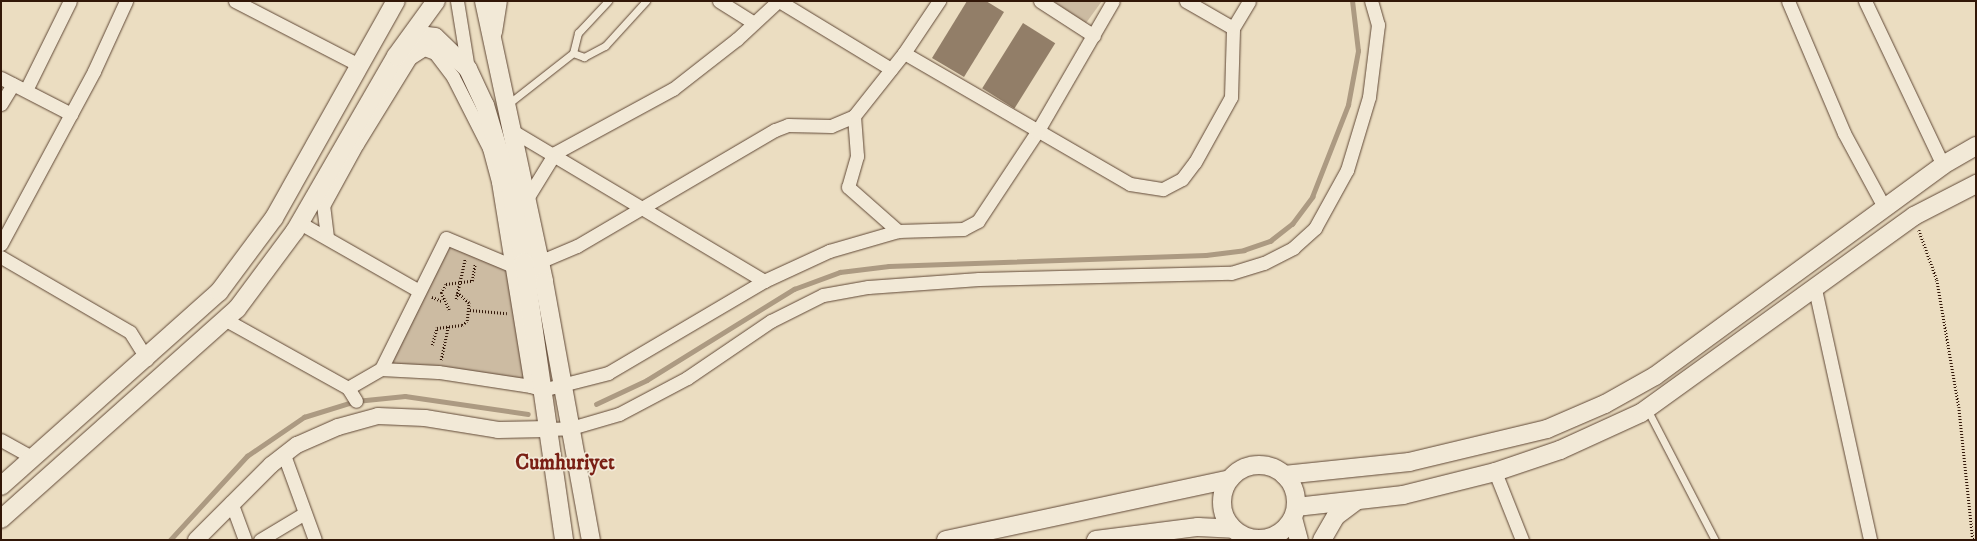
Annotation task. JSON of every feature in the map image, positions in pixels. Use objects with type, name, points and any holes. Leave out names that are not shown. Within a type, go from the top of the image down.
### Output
[{"type":"main road","points":[[1,486],[147,359],[218,292],[274,218],[396,1]]},
{"type":"main road","points":[[1,519],[226,320],[300,223],[396,56],[436,1]]},
{"type":"main road","points":[[484,1],[491,43],[506,105],[539,262],[591,540]]},
{"type":"main road","points":[[491,43],[498,1]]},
{"type":"main road","points":[[396,56],[419,35],[435,37],[468,70],[485,105],[511,192],[537,388],[548,429],[564,540]]},
{"type":"main road","points":[[1284,475],[1410,462],[1547,429],[1605,404],[1655,376],[1884,207],[1943,165],[1976,146]]},
{"type":"main road","points":[[1096,540],[1156,532],[1243,535],[1258,539],[1278,534],[1294,513],[1358,500],[1403,495],[1495,472],[1560,450],[1647,409],[1914,216],[1976,184]]},
{"type":"main road","points":[[946,540],[1230,479],[1250,466],[1262,465],[1284,475],[1291,484],[1299,540]]},
{"type":"main road","points":[[1230,479],[1225,488],[1223,510],[1243,535]]},
{"type":"main road","points":[[1322,540],[1336,516],[1358,500]]},
{"type":"main road","points":[[1156,532],[1184,540]]},
{"type":"street","points":[[26,90],[70,1]]},
{"type":"street","points":[[1,244],[71,114],[126,1]]},
{"type":"street","points":[[235,1],[359,65]]},
{"type":"street","points":[[457,1],[468,70]]},
{"type":"street","points":[[719,1],[754,24]]},
{"type":"street","points":[[526,200],[555,154],[673,89],[754,24],[778,1],[891,69]]},
{"type":"street","points":[[539,262],[577,246],[638,208],[775,130],[788,125],[831,126],[854,116],[904,53],[939,1]]},
{"type":"street","points":[[1040,1],[1094,36]]},
{"type":"street","points":[[348,388],[382,369],[438,372],[537,388],[563,385],[608,373],[764,281],[829,251],[898,231],[963,229],[978,221],[1036,132],[1094,36],[1113,1]]},
{"type":"street","points":[[1186,1],[1233,28]]},
{"type":"street","points":[[904,53],[1036,132],[1130,184],[1145,189],[1174,185],[1195,162],[1230,97],[1233,28],[1249,1]]},
{"type":"street","points":[[196,540],[231,502],[284,455],[297,445],[338,427],[378,416],[425,418],[498,430],[571,428],[619,414],[673,386],[771,321],[823,295],[868,287],[979,279],[1231,273],[1264,263],[1293,248],[1316,228],[1347,170],[1369,96],[1378,25],[1371,1]]},
{"type":"street","points":[[1788,1],[1844,133],[1884,207]]},
{"type":"street","points":[[1865,1],[1943,165]]},
{"type":"street","points":[[327,237],[323,206],[410,58],[424,49],[435,53],[452,77],[488,148],[498,182],[519,313],[537,388]]},
{"type":"street","points":[[1,104],[7,81],[71,114]]},
{"type":"street","points":[[854,116],[857,156],[848,187],[898,231]]},
{"type":"street","points":[[511,130],[555,154],[638,208],[764,281]]},
{"type":"street","points":[[300,223],[327,237],[419,292]]},
{"type":"street","points":[[382,369],[446,238],[467,252],[511,265]]},
{"type":"street","points":[[1,257],[130,332],[147,359]]},
{"type":"street","points":[[1815,289],[1870,540]]},
{"type":"street","points":[[226,320],[348,388],[356,401]]},
{"type":"street","points":[[1,440],[33,458]]},
{"type":"street","points":[[284,455],[315,540]]},
{"type":"street","points":[[1495,472],[1522,540]]},
{"type":"street","points":[[231,502],[245,540]]},
{"type":"street","points":[[260,540],[305,513]]},
{"type":"lane","points":[[506,105],[573,53],[578,33],[608,1]]},
{"type":"lane","points":[[573,53],[584,57],[605,46],[646,1]]},
{"type":"lane","points":[[1647,409],[1715,540]]},
{"type":"path","points":[[1914,216],[1937,280],[1959,407],[1973,540]]},
{"type":"path","points":[[449,310],[441,293],[446,284],[472,281],[476,272],[473,260],[467,252]]},
{"type":"path","points":[[456,299],[467,252]]},
{"type":"path","points":[[432,345],[437,328],[462,325],[467,321],[470,310],[469,303],[457,293]]},
{"type":"path","points":[[470,310],[519,313]]},
{"type":"path","points":[[438,372],[448,327]]},
{"type":"shaded area","points":[[1053,1],[1102,1],[1086,23]]},
{"type":"shaded area","points":[[448,241],[510,265],[528,382],[386,366]]},
{"type":"building","points":[[967,1],[986,1],[1004,12],[964,77],[932,58]]},
{"type":"building","points":[[1023,23],[1055,43],[1014,108],[982,88]]},
{"type":"waterway","points":[[596,404],[647,380],[794,289],[840,272],[889,266],[1206,255],[1244,250],[1270,241],[1292,224],[1312,197],[1348,105],[1358,51],[1352,1]]},
{"type":"waterway","points":[[170,540],[247,456],[304,417],[356,401],[405,396],[528,414]]},
{"type":"district","name":"Cumhuriyet","points":[[565,463]]}]
